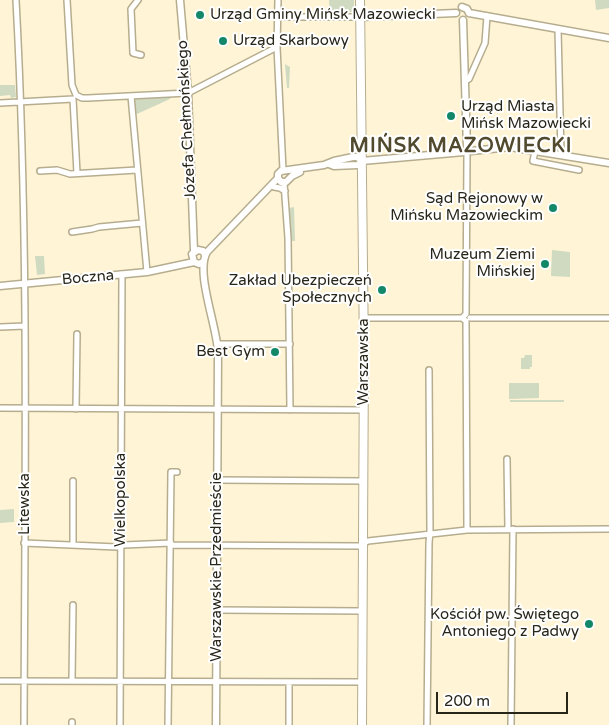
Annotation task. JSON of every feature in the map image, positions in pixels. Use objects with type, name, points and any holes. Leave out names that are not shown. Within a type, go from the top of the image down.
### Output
[{"type":"main road","name":"Warszawska","points":[[360,0],[364,318],[362,725]]},
{"type":"street","name":"Litewska","points":[[16,0],[22,102],[26,284],[24,725]]},
{"type":"street","points":[[68,0],[72,85],[75,97],[77,174]]},
{"type":"street","points":[[138,0],[131,9],[133,53],[141,55]]},
{"type":"street","name":"Józefa Chełmońskiego","points":[[180,0],[188,93],[193,239],[206,287],[218,344],[218,410]]},
{"type":"street","points":[[198,256],[258,200],[281,181],[288,181],[277,48],[278,0]]},
{"type":"street","points":[[463,20],[457,18],[456,13],[462,3],[469,13],[609,38]]},
{"type":"street","points":[[277,17],[360,18],[456,13]]},
{"type":"street","points":[[463,20],[467,18],[469,13]]},
{"type":"street","points":[[465,81],[473,74],[484,47],[487,16]]},
{"type":"street","points":[[463,20],[467,152],[467,530]]},
{"type":"street","points":[[558,29],[561,155]]},
{"type":"street","points":[[0,103],[75,97],[188,93],[277,48]]},
{"type":"street","points":[[131,96],[146,272]]},
{"type":"street","points":[[290,410],[288,238],[285,191],[280,173],[353,158],[362,161],[510,147],[609,163]]},
{"type":"street","points":[[535,151],[533,161],[579,170]]},
{"type":"street","points":[[40,171],[57,170],[77,174],[137,170]]},
{"type":"street","points":[[258,200],[281,181]]},
{"type":"street","points":[[274,187],[285,191]]},
{"type":"street","points":[[72,232],[92,230],[99,227],[142,223]]},
{"type":"street","name":"Boczna","points":[[0,286],[146,272],[176,265],[198,256]]},
{"type":"street","name":"Wielkopolska","points":[[120,725],[122,274]]},
{"type":"street","points":[[364,318],[609,318]]},
{"type":"street","points":[[0,327],[26,326]]},
{"type":"street","points":[[76,409],[77,334]]},
{"type":"street","points":[[218,344],[290,344]]},
{"type":"street","points":[[427,725],[430,534],[429,370]]},
{"type":"street","points":[[0,408],[364,410]]},
{"type":"street","name":"Warszawskie Przedmieście","points":[[216,725],[218,410]]},
{"type":"street","points":[[508,459],[511,725]]},
{"type":"street","points":[[168,725],[170,472],[177,472]]},
{"type":"street","points":[[217,480],[364,481]]},
{"type":"street","points":[[72,545],[73,482]]},
{"type":"street","points":[[24,543],[117,547],[170,544],[217,546],[360,546],[368,541],[467,530],[609,529]]},
{"type":"street","points":[[72,681],[73,605]]},
{"type":"street","points":[[217,610],[363,611]]},
{"type":"street","points":[[0,681],[363,682]]},
{"type":"street","points":[[289,683],[289,725]]},
{"type":"green space","points":[[329,0],[354,0],[354,12],[330,13]]},
{"type":"green space","points":[[595,0],[609,0],[609,8],[596,10]]},
{"type":"green space","points":[[285,64],[290,67],[289,88],[287,88]]},
{"type":"green space","points":[[0,85],[15,85],[16,97],[11,98],[10,95],[0,96]]},
{"type":"green space","points":[[171,97],[137,114],[135,112],[134,102],[136,98]]},
{"type":"green space","points":[[294,207],[295,241],[292,241],[289,208]]},
{"type":"green space","points":[[552,250],[570,252],[570,277],[551,276]]},
{"type":"green space","points":[[35,256],[44,256],[45,274],[37,275]]},
{"type":"green space","points":[[525,355],[532,355],[532,367],[530,369],[521,369],[521,358],[524,358]]},
{"type":"green space","points":[[509,383],[539,383],[539,398],[509,399]]},
{"type":"green space","points":[[510,400],[564,400],[564,402],[510,402]]},
{"type":"green space","points":[[14,509],[14,522],[0,523],[0,510]]},
{"type":"place","name":"Urząd Gminy Mińsk Mazowiecki","points":[[200,15]]},
{"type":"place","name":"Urząd Skarbowy","points":[[223,41]]},
{"type":"place","name":"Urząd Miasta Mińsk Mazowiecki","points":[[451,116]]},
{"type":"place","name":"Sąd Rejonowy w Mińsku Mazowieckim","points":[[553,208]]},
{"type":"place","name":"Muzeum Ziemi Mińskiej","points":[[545,264]]},
{"type":"place","name":"Zakład Ubezpieczeń Społecznych","points":[[382,290]]},
{"type":"place","name":"Best Gym","points":[[275,352]]},
{"type":"place","name":"Kościół pw. Świętego Antoniego z Padwy","points":[[589,624]]},
{"type":"district","name":"MIŃSK MAZOWIECKI","points":[[461,147]]}]
